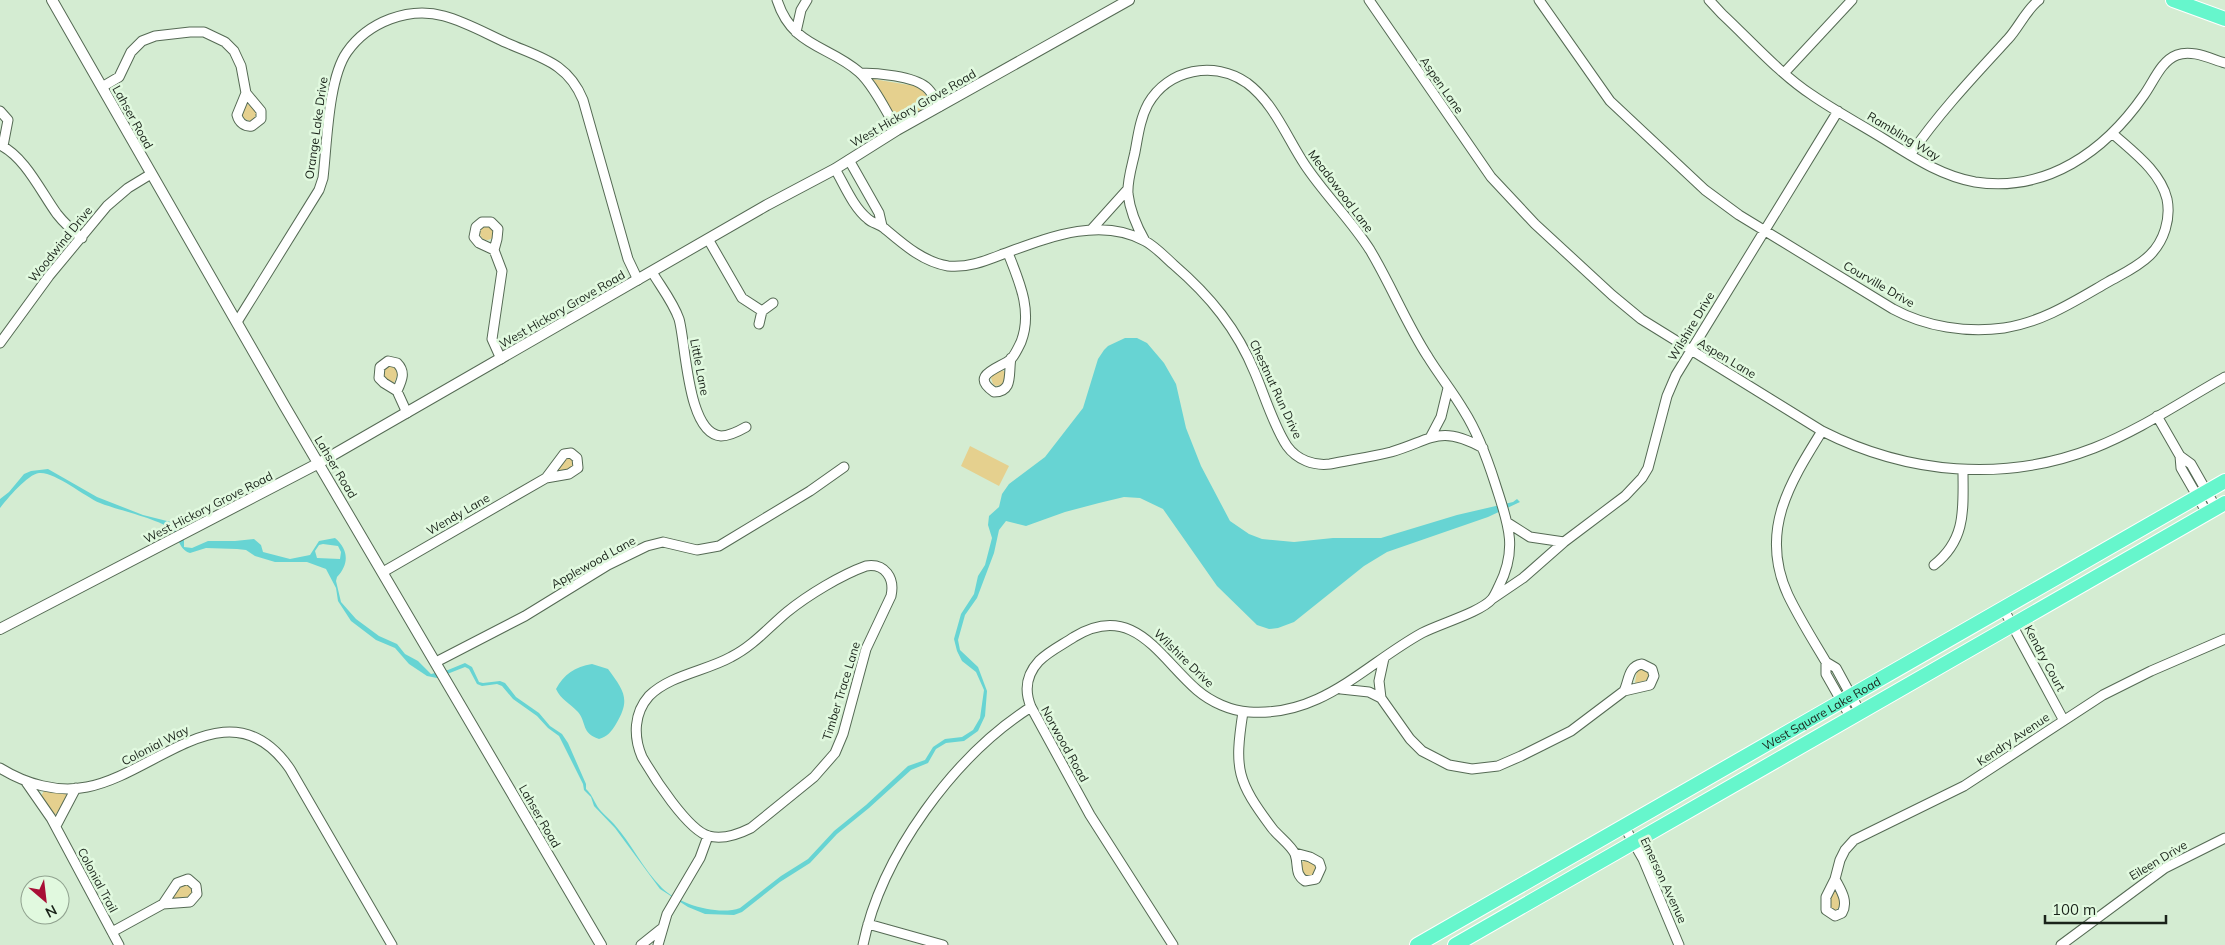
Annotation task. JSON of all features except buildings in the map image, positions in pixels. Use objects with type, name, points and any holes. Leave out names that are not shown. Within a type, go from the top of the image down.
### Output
[{"type":"highway","points":[[2173,0],[2225,19]]},
{"type":"highway","name":"West Square Lake Road","points":[[1417,945],[2225,481]]},
{"type":"highway","name":"West Square Lake Road","points":[[1455,945],[2216,508]]},
{"type":"street","name":"Lahser Road","points":[[52,0],[151,174],[601,945]]},
{"type":"street","points":[[777,0],[784,16],[796,32],[817,48],[861,73],[897,130]]},
{"type":"street","points":[[796,32],[801,10],[807,0]]},
{"type":"street","name":"West Hickory Grove Road","points":[[0,629],[319,463],[408,414],[708,239],[849,160],[897,130],[1129,0]]},
{"type":"street","name":"Aspen Lane","points":[[1369,0],[1476,157],[1509,198],[1622,304],[1647,323],[1822,431],[1849,444],[1885,457],[1920,466],[1963,470],[2024,467],[2071,456],[2115,439],[2157,416]]},
{"type":"street","name":"Courville Drive","points":[[1539,0],[1591,76],[1620,111],[1709,193],[1764,230],[1893,309],[1916,320],[1949,328],[1977,330],[2003,328],[2031,321],[2058,310],[2138,265],[2156,248],[2164,234],[2168,210],[2160,183],[2149,168],[2112,133]]},
{"type":"street","name":"Rambling Way","points":[[1709,0],[1812,95],[1938,171],[1960,178],[1988,183],[2022,182],[2050,175],[2068,167],[2092,152],[2132,110],[2164,64],[2171,58],[2179,54],[2192,54],[2225,63]]},
{"type":"street","points":[[1785,72],[1852,0]]},
{"type":"street","points":[[1910,155],[1940,113],[2009,38],[2035,2]]},
{"type":"street","name":"Orange Lake Drive","points":[[237,322],[319,190],[323,178],[333,86],[342,61],[352,45],[373,27],[404,15],[436,14],[454,19],[553,63],[570,76],[583,100],[628,259],[638,280]]},
{"type":"street","points":[[102,87],[119,77],[131,52],[142,41],[155,36],[198,31],[215,36],[234,51],[241,66],[246,93]]},
{"type":"street","name":"Meadowood Lane","points":[[1145,241],[1134,219],[1127,190],[1141,120],[1149,102],[1173,78],[1192,71],[1219,71],[1238,78],[1256,91],[1267,104],[1315,179],[1365,242],[1385,275],[1422,347],[1464,410],[1483,448],[1508,523]]},
{"type":"street","points":[[861,73],[916,81],[926,88],[940,106]]},
{"type":"street","points":[[0,111],[8,120],[1,146],[28,172],[62,220],[82,238]]},
{"type":"street","name":"Wilshire Drive","points":[[1031,707],[1026,691],[1027,682],[1033,668],[1042,658],[1083,632],[1098,626],[1114,625],[1128,628],[1145,637],[1202,694],[1214,702],[1243,712],[1267,712],[1286,709],[1316,701],[1341,688],[1418,636],[1492,599],[1515,585],[1564,542],[1625,496],[1642,478],[1648,468],[1667,396],[1691,350],[1838,111]]},
{"type":"street","points":[[849,160],[880,213],[882,226]]},
{"type":"street","name":"Chestnut Run Drive","points":[[834,168],[868,220],[882,226],[927,259],[943,265],[964,266],[1008,253],[1053,236],[1091,230],[1117,231],[1145,241],[1201,289],[1224,316],[1249,358],[1287,446],[1304,460],[1322,465],[1346,461],[1397,450],[1431,436],[1448,434],[1483,448]]},
{"type":"street","name":"Woodwind Drive","points":[[0,342],[49,276],[111,202],[151,174]]},
{"type":"street","points":[[1091,230],[1127,190]]},
{"type":"street","points":[[708,239],[742,298],[762,312]]},
{"type":"street","points":[[494,250],[502,271],[492,338],[501,359]]},
{"type":"street","points":[[1008,253],[1023,295],[1026,313],[1024,332],[1011,358]]},
{"type":"street","name":"Little Lane","points":[[652,272],[679,319],[684,356],[695,405],[701,420],[709,430],[719,436],[732,434],[746,427]]},
{"type":"street","points":[[759,324],[762,312],[773,304]]},
{"type":"street","points":[[2216,508],[2202,494],[2192,464],[2180,456],[2157,416],[2225,377]]},
{"type":"street","points":[[1431,436],[1441,417],[1448,388]]},
{"type":"street","points":[[397,391],[408,414]]},
{"type":"street","points":[[1822,431],[1787,491],[1779,516],[1776,547],[1781,578],[1789,597],[1826,662],[1836,668],[1846,698],[1856,715]]},
{"type":"street","name":"Applewood Lane","points":[[438,666],[608,565],[647,546],[663,542],[697,550],[719,546],[803,495],[844,467]]},
{"type":"street","points":[[1934,565],[1948,552],[1960,529],[1963,514],[1963,470]]},
{"type":"street","name":"Wendy Lane","points":[[383,572],[546,478]]},
{"type":"street","points":[[1508,523],[1530,537],[1564,542]]},
{"type":"street","points":[[1492,599],[1502,580],[1509,558],[1511,546],[1508,523]]},
{"type":"street","name":"Timber Trace Lane","points":[[866,566],[882,568],[889,575],[892,582],[891,596],[866,649],[844,734],[834,753],[814,777],[751,828],[731,836],[708,836],[700,832],[685,817],[642,757],[635,732],[638,715],[643,706],[649,697],[665,685],[731,658],[745,649],[789,611],[832,583],[866,566]]},
{"type":"street","name":"Kendry Court","points":[[2003,608],[2063,719]]},
{"type":"street","name":"Kendry Avenue","points":[[1834,878],[1842,855],[1854,840],[1964,786],[2063,719],[2127,683],[2225,639]]},
{"type":"street","points":[[1381,698],[1379,681],[1384,658]]},
{"type":"street","points":[[1341,688],[1369,692],[1381,698],[1410,739],[1422,751],[1449,765],[1472,769],[1498,766],[1542,746],[1585,722],[1624,691]]},
{"type":"street","name":"Norwood Road","points":[[863,945],[880,889],[903,844],[939,794],[990,738],[1031,707],[1090,815],[1173,945]]},
{"type":"street","points":[[1243,712],[1238,748],[1240,776],[1263,816],[1295,853]]},
{"type":"street","name":"Colonial Way","points":[[0,768],[26,782],[76,788],[115,779],[203,735],[229,732],[257,739],[277,751],[290,769],[392,945]]},
{"type":"street","name":"Colonial Trail","points":[[26,782],[56,826],[119,945]]},
{"type":"street","points":[[56,826],[76,788]]},
{"type":"street","name":"Emerson Avenue","points":[[1624,826],[1649,873],[1679,945]]},
{"type":"street","points":[[658,945],[661,929],[670,908],[700,858],[708,836]]},
{"type":"street","name":"Eileen Drive","points":[[2061,945],[2165,868],[2225,838]]},
{"type":"street","points":[[112,932],[163,904]]},
{"type":"street","points":[[868,924],[943,945]]},
{"type":"street","points":[[641,945],[661,929]]},
{"type":"shaded area","points":[[873,79],[915,86],[922,90],[927,97],[926,106],[908,118],[899,118],[893,113]]},
{"type":"shaded area","points":[[247,104],[254,108],[256,112],[254,119],[250,121],[243,118],[242,114]]},
{"type":"shaded area","points":[[484,226],[490,226],[494,233],[490,240],[484,240],[480,236],[480,230]]},
{"type":"shaded area","points":[[390,366],[396,368],[398,373],[394,383],[386,379],[383,374],[385,368]]},
{"type":"shaded area","points":[[1002,370],[1005,372],[1004,384],[996,386],[991,378],[994,373]]},
{"type":"shaded area","points":[[970,446],[1009,466],[999,486],[961,466]]},
{"type":"shaded area","points":[[569,457],[573,458],[574,469],[557,471],[562,460]]},
{"type":"shaded area","points":[[1643,669],[1649,672],[1648,680],[1635,683],[1637,671]]},
{"type":"shaded area","points":[[44,791],[66,794],[63,806],[54,815],[41,796]]},
{"type":"shaded area","points":[[1304,861],[1313,863],[1316,867],[1312,876],[1307,876],[1302,872],[1301,863]]},
{"type":"shaded area","points":[[190,883],[194,892],[189,899],[172,899],[179,886]]},
{"type":"shaded area","points":[[1836,890],[1841,905],[1836,910],[1831,908],[1831,903],[1832,896]]},
{"type":"water","points":[[1125,338],[1137,338],[1147,343],[1164,363],[1176,384],[1186,428],[1201,466],[1230,521],[1249,534],[1262,539],[1294,542],[1333,538],[1381,538],[1457,515],[1513,502],[1517,499],[1520,502],[1488,517],[1387,552],[1364,566],[1294,622],[1269,629],[1257,625],[1217,586],[1163,509],[1140,498],[1124,497],[1099,503],[1065,512],[1026,526],[1006,521],[999,530],[994,553],[977,598],[965,615],[958,640],[960,650],[978,667],[987,691],[985,716],[978,731],[964,741],[946,743],[936,749],[928,763],[911,770],[837,834],[810,863],[780,882],[742,912],[734,915],[705,914],[688,907],[660,889],[615,828],[594,806],[591,797],[584,790],[583,784],[559,736],[537,716],[513,699],[502,686],[497,684],[482,686],[477,684],[469,669],[465,667],[437,678],[427,676],[409,664],[395,648],[376,640],[351,621],[338,601],[336,588],[326,569],[307,562],[275,562],[255,556],[246,550],[206,548],[190,553],[183,549],[175,533],[166,526],[93,500],[61,480],[45,473],[34,474],[0,508],[0,499],[9,492],[24,474],[31,471],[48,469],[97,497],[143,515],[171,522],[184,540],[184,547],[192,548],[208,541],[254,539],[261,545],[263,552],[290,559],[310,555],[319,541],[335,538],[343,547],[346,557],[344,567],[336,581],[341,602],[356,619],[379,636],[397,644],[405,654],[418,661],[431,674],[465,663],[472,667],[479,682],[500,681],[505,683],[516,697],[539,713],[550,726],[562,734],[568,743],[586,784],[586,789],[591,795],[597,807],[620,831],[649,873],[662,888],[678,899],[699,907],[731,910],[740,908],[781,876],[808,859],[834,831],[866,805],[908,766],[925,760],[933,747],[945,739],[962,737],[973,730],[980,718],[984,690],[976,672],[962,661],[954,639],[961,614],[974,594],[978,576],[985,565],[992,538],[988,525],[989,516],[999,507],[1002,494],[1009,484],[1045,457],[1083,408],[1098,359],[1108,346]],"holes":[[[319,545],[338,546],[341,552],[340,559],[317,558],[315,551]]]},
{"type":"water","points":[[592,664],[608,669],[624,695],[621,715],[611,731],[599,739],[589,734],[581,716],[563,699],[556,689],[571,672]]}]
